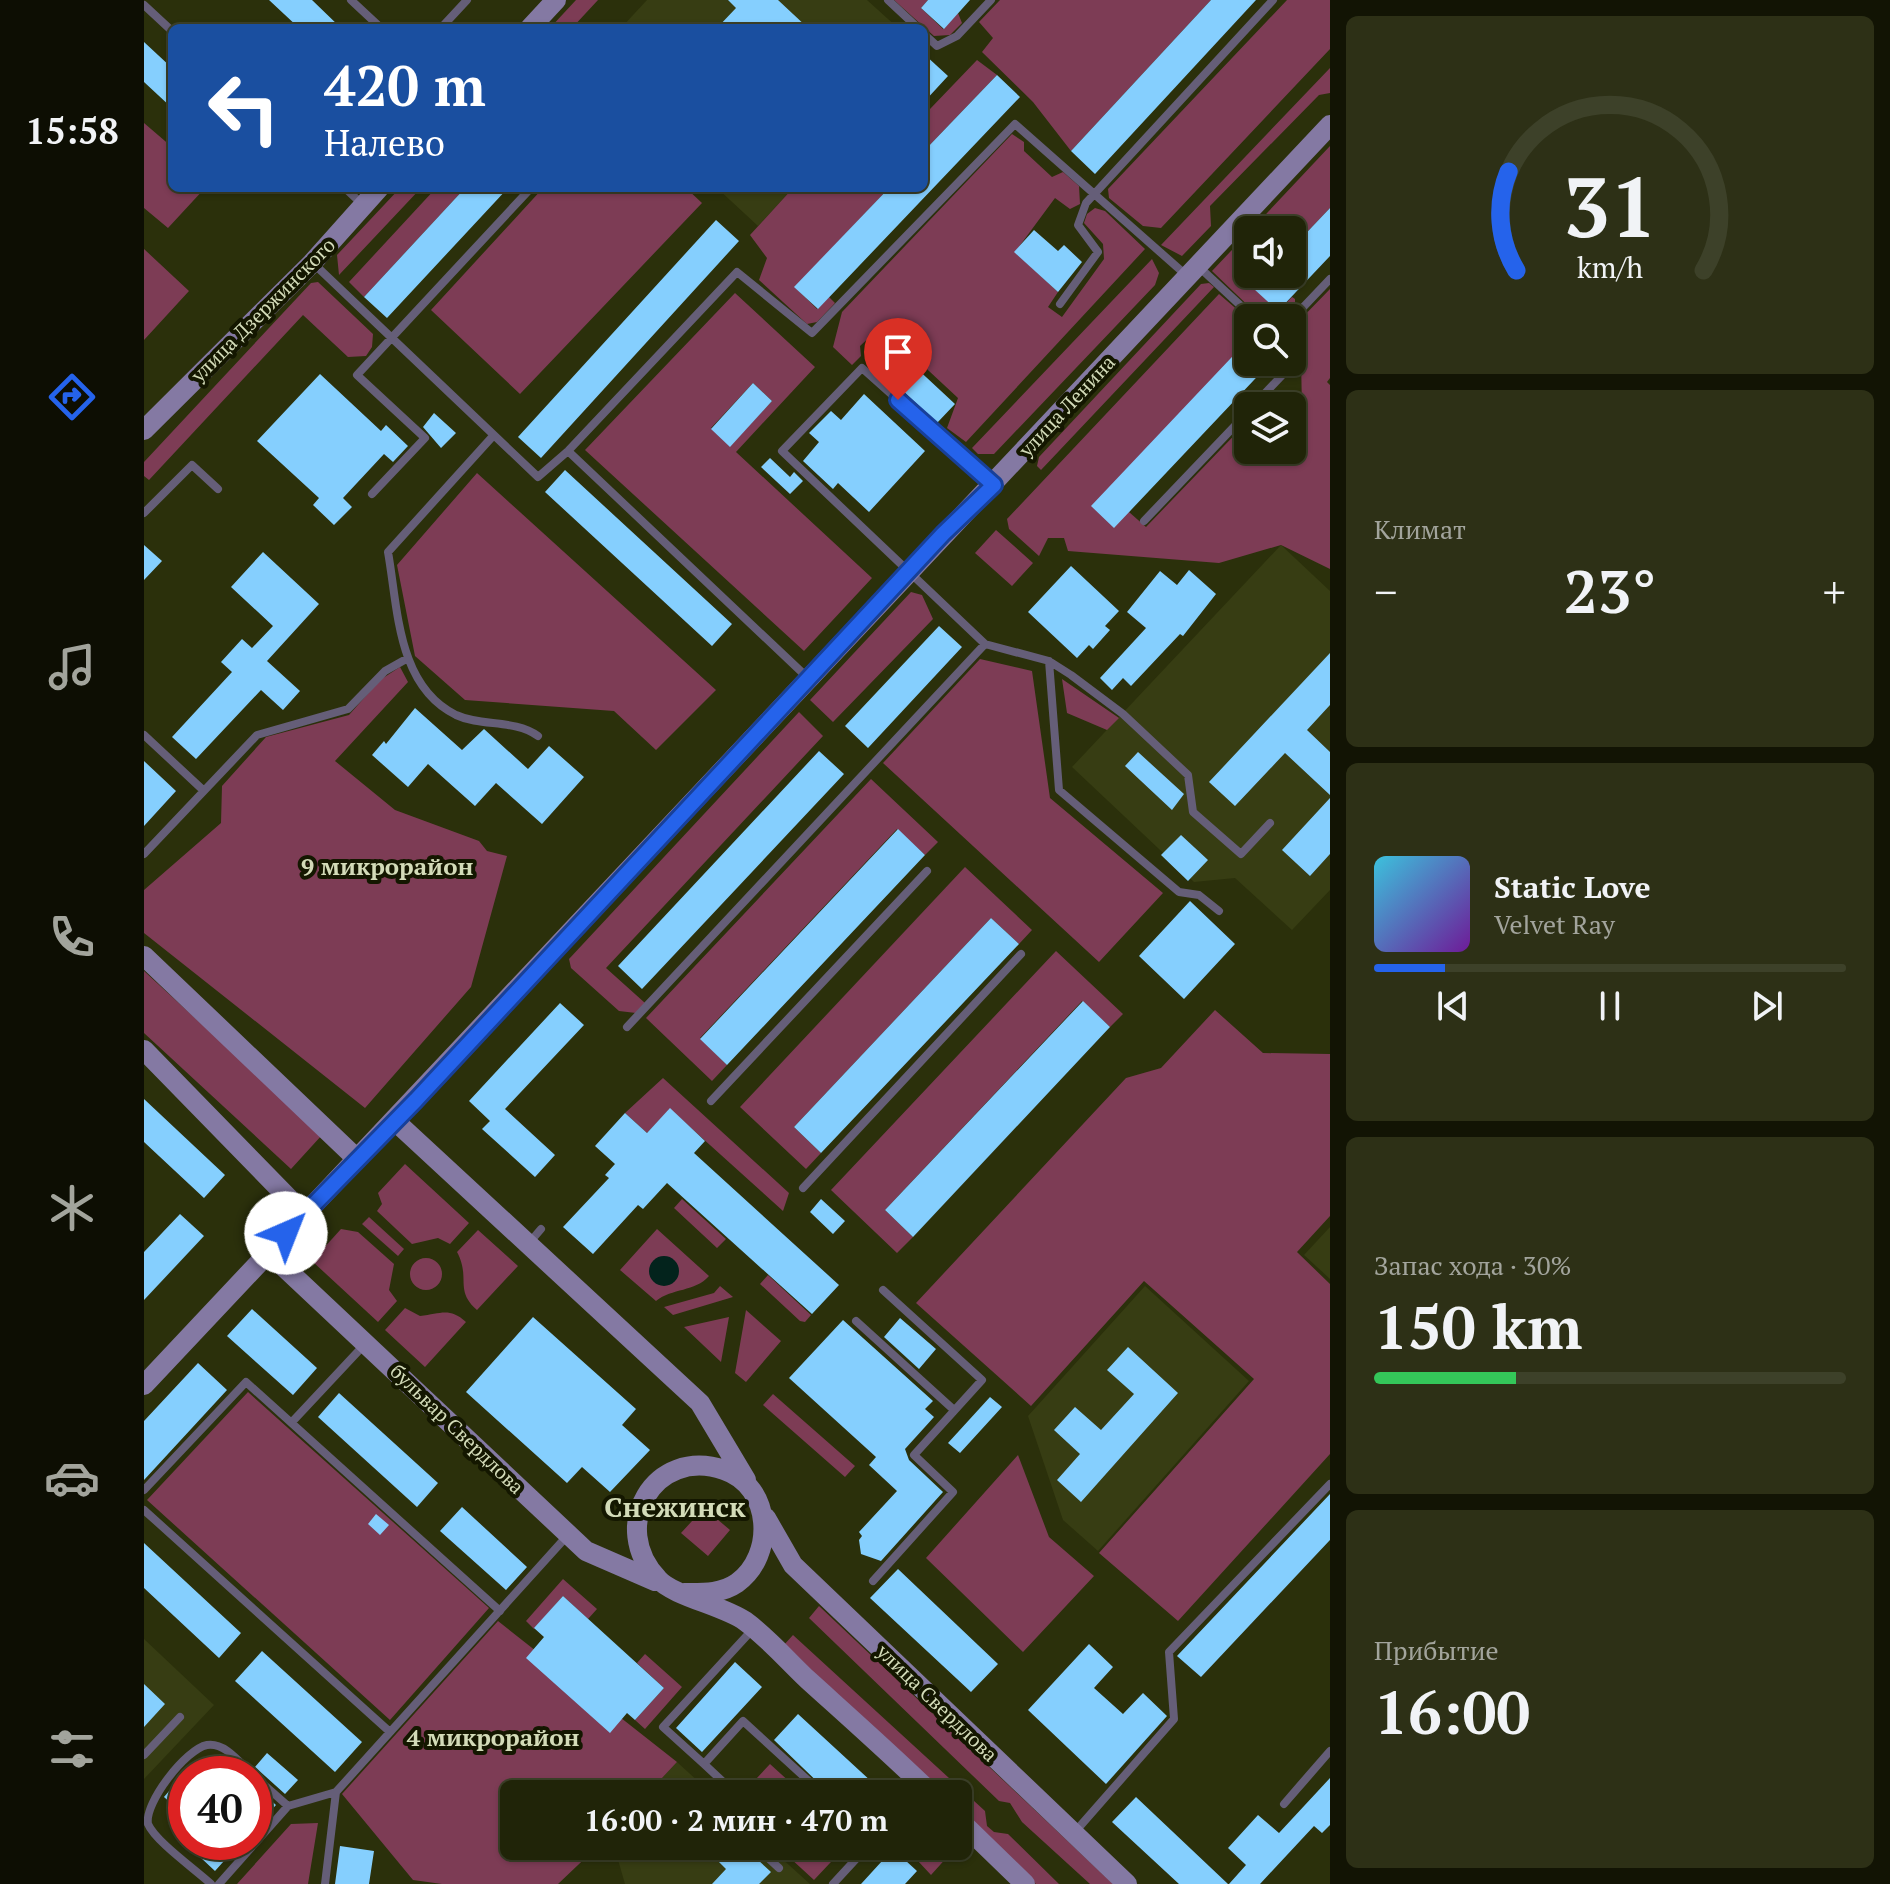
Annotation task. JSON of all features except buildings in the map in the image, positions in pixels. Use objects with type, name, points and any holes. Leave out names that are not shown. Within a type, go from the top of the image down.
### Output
[{"type":"street","points":[[533,24],[553,1]]},
{"type":"street","name":"улица Ленина","points":[[144,1385],[1330,125]]},
{"type":"street","name":"улица Дзержинского","points":[[144,430],[312,263],[375,192]]},
{"type":"street","points":[[144,956],[356,1158]]},
{"type":"street","points":[[144,1050],[305,1215]]},
{"type":"street","points":[[395,1121],[536,1236],[700,1403],[762,1510],[765,1538],[756,1563],[736,1583],[711,1594],[684,1593]]},
{"type":"street","name":"бульвар Свердлова","points":[[268,1252],[586,1551],[660,1583]]},
{"type":"street","points":[[750,1487],[727,1470],[701,1465],[679,1468],[654,1484],[640,1505],[635,1528],[645,1564],[660,1583],[744,1620],[912,1780]]},
{"type":"street","name":"улица Свердлова","points":[[762,1510],[793,1565],[1127,1884]]},
{"type":"street","points":[[972,1833],[1025,1884]]},
{"type":"lane","points":[[351,0],[377,24]]},
{"type":"lane","points":[[445,24],[467,0]]},
{"type":"lane","points":[[888,0],[914,24]]},
{"type":"lane","points":[[928,38],[937,46],[957,36],[991,0]]},
{"type":"lane","points":[[1060,304],[1098,252],[1078,225],[1086,203],[1273,0]]},
{"type":"lane","points":[[144,5],[168,27]]},
{"type":"lane","points":[[312,263],[538,477],[568,451],[737,272],[812,333],[1015,124],[1094,193],[1236,304]]},
{"type":"lane","points":[[349,192],[363,205]]},
{"type":"lane","points":[[372,494],[425,438],[357,375],[527,192]]},
{"type":"lane","points":[[1306,304],[1330,279]]},
{"type":"lane","points":[[994,485],[862,368],[782,451],[985,644],[1049,661],[1123,714],[1188,775],[1193,812],[1241,854],[1270,823]]},
{"type":"lane","points":[[1266,392],[1281,376]]},
{"type":"lane","points":[[1144,521],[1234,427]]},
{"type":"lane","points":[[493,436],[388,552],[408,658],[417,684],[456,715],[527,728],[538,736]]},
{"type":"lane","points":[[568,451],[809,680]]},
{"type":"lane","points":[[144,513],[192,465],[218,489]]},
{"type":"lane","points":[[627,1027],[985,644]]},
{"type":"lane","points":[[144,854],[257,735],[348,709],[385,671],[408,658]]},
{"type":"lane","points":[[1049,661],[1059,790],[1179,892],[1199,895],[1219,911]]},
{"type":"lane","points":[[144,735],[203,790]]},
{"type":"lane","points":[[711,1101],[927,871]]},
{"type":"lane","points":[[803,1188],[1021,954]]},
{"type":"lane","points":[[873,1581],[953,1492],[914,1455],[982,1380],[883,1290]]},
{"type":"lane","points":[[856,1321],[954,1410]]},
{"type":"lane","points":[[292,1422],[366,1344]]},
{"type":"lane","points":[[144,1490],[246,1382],[500,1611]]},
{"type":"lane","points":[[1074,1833],[1174,1719],[1169,1652],[1330,1484]]},
{"type":"lane","points":[[144,1510],[390,1732]]},
{"type":"lane","points":[[219,1884],[288,1806],[336,1792],[568,1535]]},
{"type":"lane","points":[[721,1780],[663,1727],[753,1629]]},
{"type":"lane","points":[[144,1755],[180,1717]]},
{"type":"lane","points":[[704,1764],[743,1721],[808,1780]]},
{"type":"lane","points":[[188,1756],[208,1745],[223,1747],[233,1756]]},
{"type":"lane","points":[[1284,1804],[1330,1751]]},
{"type":"lane","points":[[168,1779],[150,1799],[145,1815],[150,1829],[168,1845]]},
{"type":"lane","points":[[272,1792],[288,1806]]},
{"type":"lane","points":[[325,1884],[336,1792]]},
{"type":"lane","points":[[184,1860],[211,1884]]},
{"type":"lane","points":[[770,1860],[779,1868]]},
{"type":"lane","points":[[833,1884],[855,1860]]},
{"type":"shaded area","points":[[576,0],[598,0],[576,24],[554,24]]},
{"type":"shaded area","points":[[647,0],[867,0],[894,24],[625,24]]},
{"type":"shaded area","points":[[894,0],[928,0],[921,8],[943,29],[958,13],[962,23],[950,35],[934,36],[928,31],[928,24],[921,24]]},
{"type":"shaded area","points":[[1000,0],[1211,0],[1071,151],[1033,102],[982,52],[993,38],[979,22]]},
{"type":"shaded area","points":[[1287,0],[1330,0],[1330,49],[1161,228],[1143,226],[1109,198],[1108,189]]},
{"type":"shaded area","points":[[977,60],[997,75],[928,147],[928,107],[930,109]]},
{"type":"shaded area","points":[[1330,68],[1330,93],[1319,95],[1210,206],[1211,226],[1182,256],[1161,245]]},
{"type":"shaded area","points":[[144,123],[168,144],[168,192],[201,192],[168,228],[144,208]]},
{"type":"shaded area","points":[[1012,134],[1024,142],[1024,151],[1052,177],[1063,172],[1079,186],[1080,204],[1070,209],[1055,198],[1015,252],[1058,292],[1048,307],[1062,317],[1104,259],[1103,244],[1084,223],[1087,214],[1095,208],[1105,211],[1145,249],[966,442],[947,428],[958,398],[886,331],[875,332],[860,346],[861,356],[852,365],[833,347],[842,312]]},
{"type":"shaded area","points":[[1330,146],[1330,208],[1306,233],[1306,216],[1264,216]]},
{"type":"shaded area","points":[[396,192],[417,192],[339,275],[337,255]]},
{"type":"shaded area","points":[[432,192],[461,192],[364,297],[349,282]]},
{"type":"shaded area","points":[[539,192],[690,192],[702,203],[520,394],[431,310]]},
{"type":"shaded area","points":[[721,192],[789,192],[758,226]]},
{"type":"shaded area","points":[[789,192],[885,192],[795,287],[817,309],[829,297],[835,303],[817,322],[807,324],[759,280],[767,258],[750,235]]},
{"type":"shaded area","points":[[1234,248],[1234,288],[1256,288],[1271,304],[1246,304],[1212,271]]},
{"type":"shaded area","points":[[144,249],[189,291],[144,340]]},
{"type":"shaded area","points":[[1152,259],[1159,273],[1155,285],[994,454],[978,454],[972,448]]},
{"type":"shaded area","points":[[318,282],[373,334],[372,347],[366,356],[348,357],[303,315],[149,480],[144,476],[144,462],[311,283]]},
{"type":"shaded area","points":[[1209,283],[1214,287],[1041,470],[1037,466],[1039,457],[1201,284]]},
{"type":"shaded area","points":[[1330,289],[1330,378],[1327,382],[1330,385],[1330,569],[1281,545],[1219,563],[1068,551],[1064,538],[1048,538],[1039,556],[1009,529],[1007,519],[1219,294],[1234,307],[1234,366],[1129,512],[1146,527],[1234,436],[1234,464],[1306,464],[1306,392],[1302,392],[1301,376],[1306,376],[1306,314]]},
{"type":"shaded area","points":[[735,293],[815,367],[736,452],[872,578],[804,651],[585,450]],"holes":[[[753,383],[772,401],[730,446],[711,428]]]},
{"type":"shaded area","points":[[1292,297],[1295,304],[1285,304]]},
{"type":"shaded area","points":[[477,473],[716,690],[656,750],[614,711],[465,700],[415,656],[397,565]]},
{"type":"shaded area","points":[[996,530],[1033,563],[1012,586],[975,553]]},
{"type":"shaded area","points":[[1281,545],[1330,591],[1330,890],[1292,930],[1235,878],[1194,882],[1072,767]]},
{"type":"shaded area","points":[[911,592],[922,595],[933,619],[833,722],[810,700]]},
{"type":"shaded area","points":[[980,659],[1032,671],[1050,798],[1163,893],[1099,962],[883,763]]},
{"type":"shaded area","points":[[400,667],[408,682],[335,761],[395,810],[479,841],[487,851],[507,856],[471,987],[365,1108],[144,933],[144,890],[221,823],[222,786],[266,737],[349,715],[380,680]]},
{"type":"shaded area","points":[[1062,679],[1119,718],[1107,730],[1067,713]]},
{"type":"shaded area","points":[[799,712],[823,736],[606,968],[645,1003],[636,1013],[619,1011],[571,968],[569,959]]},
{"type":"shaded area","points":[[871,779],[938,842],[925,855],[897,829],[700,1038],[727,1065],[712,1081],[646,1018]]},
{"type":"shaded area","points":[[965,867],[1032,930],[1019,944],[991,918],[794,1127],[821,1153],[806,1169],[740,1107]]},
{"type":"shaded area","points":[[1056,951],[1123,1014],[1110,1027],[1082,1001],[885,1210],[913,1237],[897,1253],[831,1190]]},
{"type":"shaded area","points":[[144,971],[322,1135],[291,1169],[144,1033]]},
{"type":"shaded area","points":[[1215,1010],[1263,1053],[1330,1054],[1330,1216],[1297,1252],[1330,1284],[1330,1454],[1178,1621],[1099,1553],[1254,1379],[1144,1281],[1031,1406],[916,1303],[1126,1078],[1161,1068]]},
{"type":"shaded area","points":[[663,1078],[789,1193],[783,1211],[670,1109],[647,1133],[625,1113]]},
{"type":"shaded area","points":[[405,1164],[469,1223],[450,1244],[438,1238],[412,1244],[377,1211],[382,1204],[378,1193]]},
{"type":"shaded area","points":[[682,1199],[726,1239],[717,1248],[674,1208]]},
{"type":"shaded area","points":[[369,1217],[404,1249],[398,1256],[362,1224]]},
{"type":"shaded area","points":[[1330,1227],[1330,1279],[1304,1255]]},
{"type":"shaded area","points":[[341,1229],[358,1232],[394,1264],[389,1290],[397,1301],[378,1322],[312,1261]]},
{"type":"shaded area","points":[[657,1229],[709,1276],[697,1285],[656,1301],[620,1270]]},
{"type":"shaded area","points":[[478,1230],[518,1266],[477,1310],[466,1296],[463,1269],[457,1252]]},
{"type":"shaded area","points":[[426,1258],[437,1263],[442,1274],[437,1285],[426,1290],[415,1285],[410,1274],[415,1263]]},
{"type":"shaded area","points":[[768,1275],[811,1315],[805,1322],[800,1321],[760,1284]]},
{"type":"shaded area","points":[[720,1286],[733,1297],[673,1315],[664,1307],[714,1293]]},
{"type":"shaded area","points":[[1145,1286],[1249,1381],[1098,1551],[1063,1520],[1028,1416]]},
{"type":"shaded area","points":[[405,1308],[420,1316],[450,1313],[466,1322],[425,1367],[385,1330]]},
{"type":"shaded area","points":[[746,1310],[781,1341],[746,1382],[735,1373]]},
{"type":"shaded area","points":[[729,1317],[721,1362],[684,1327]]},
{"type":"shaded area","points":[[248,1392],[489,1608],[390,1720],[147,1500]]},
{"type":"shaded area","points":[[773,1394],[855,1466],[845,1477],[763,1405]]},
{"type":"shaded area","points":[[1018,1455],[1049,1537],[1094,1576],[1023,1652],[926,1558]]},
{"type":"shaded area","points":[[704,1508],[730,1530],[708,1556],[681,1533]]},
{"type":"shaded area","points":[[563,1579],[597,1609],[588,1619],[563,1596],[534,1629],[526,1621]]},
{"type":"shaded area","points":[[819,1606],[1113,1884],[1090,1884],[1022,1822],[1010,1803],[999,1801],[809,1618]]},
{"type":"shaded area","points":[[498,1621],[677,1762],[660,1780],[500,1780],[500,1860],[583,1860],[558,1884],[442,1884],[413,1880],[342,1794]]},
{"type":"shaded area","points":[[793,1635],[951,1780],[925,1780],[783,1646]]},
{"type":"shaded area","points":[[144,1639],[214,1705],[144,1779]]},
{"type":"shaded area","points":[[645,1654],[682,1687],[645,1729],[635,1720],[664,1688],[637,1663]]},
{"type":"shaded area","points":[[677,1762],[697,1780],[660,1780]]},
{"type":"shaded area","points":[[770,1764],[788,1780],[755,1780]]},
{"type":"shaded area","points":[[972,1799],[985,1811],[987,1826],[994,1832],[1008,1834],[1059,1884],[1036,1884],[972,1824]]},
{"type":"shaded area","points":[[318,1823],[308,1884],[237,1884],[259,1860],[272,1860],[272,1845],[291,1824]]},
{"type":"shaded area","points":[[618,1860],[783,1860],[810,1884],[625,1884]]},
{"type":"shaded area","points":[[792,1860],[833,1860],[814,1880]]},
{"type":"shaded area","points":[[917,1860],[944,1860],[931,1875]]},
{"type":"water","points":[[664,1256],[675,1260],[679,1271],[675,1282],[664,1286],[653,1282],[649,1271],[653,1260]]},
{"type":"district","name":"9 микрорайон","points":[[387,867]]},
{"type":"district","name":"Снежинск","points":[[675,1507]]},
{"type":"district","name":"4 микрорайон","points":[[493,1738]]},
{"type":"route","points":[[286,1233],[416,1100],[943,534],[994,485],[898,400]]}]
